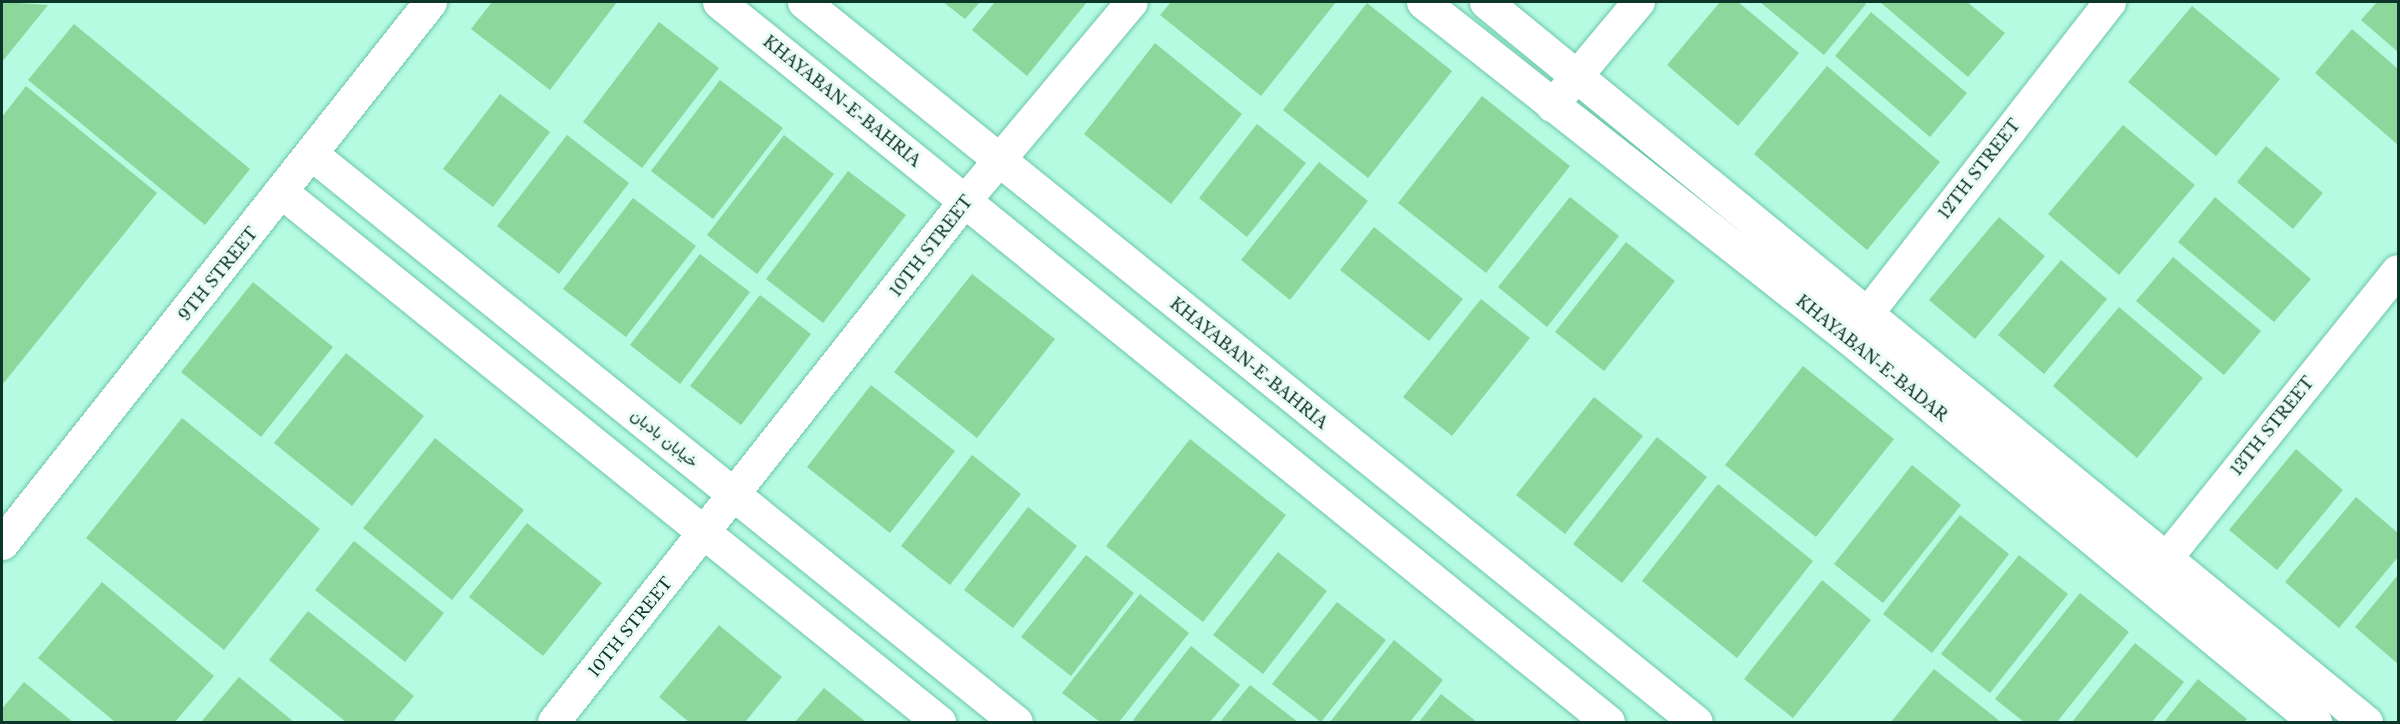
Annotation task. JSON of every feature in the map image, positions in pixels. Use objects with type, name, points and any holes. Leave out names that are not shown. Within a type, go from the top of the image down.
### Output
[{"type":"main road","name":"9TH STREET","points":[[2,543],[283,193],[430,2]]},
{"type":"main road","name":"KHAYABAN-E-BAHRIA","points":[[719,2],[966,200],[1608,723]]},
{"type":"main road","name":"KHAYABAN-E-BAHRIA","points":[[804,2],[1000,164],[1696,723]]},
{"type":"main road","name":"KHAYABAN-E-BADAR","points":[[1423,2],[1552,106],[1858,325]]},
{"type":"main road","name":"KHAYABAN-E-BADAR","points":[[1486,2],[1577,77],[1858,325],[2155,571],[2366,723]]},
{"type":"main road","name":"خیابان بادبان","points":[[313,155],[737,495],[1016,723]]},
{"type":"main road","points":[[283,193],[707,532],[939,723]]},
{"type":"main road","name":"KHAYABAN-E-BADAR","points":[[2155,571],[2315,723]]},
{"type":"street","name":"10TH STREET","points":[[554,723],[737,495],[966,200],[1000,164],[1132,2]]},
{"type":"street","points":[[1552,106],[1639,2]]},
{"type":"street","name":"12TH STREET","points":[[1858,325],[2110,2]]},
{"type":"street","name":"13TH STREET","points":[[2155,571],[2398,271]]},
{"type":"building","points":[[2,2],[48,5],[2,62]]},
{"type":"building","points":[[492,2],[617,2],[550,90],[471,29]]},
{"type":"building","points":[[943,2],[980,2],[965,19]]},
{"type":"building","points":[[995,2],[1087,2],[1027,76],[972,30]]},
{"type":"building","points":[[1171,2],[1336,2],[1261,96],[1160,15]]},
{"type":"building","points":[[1720,2],[1738,2],[1799,53],[1738,126],[1667,65]]},
{"type":"building","points":[[1760,2],[1863,2],[1866,4],[1824,55]]},
{"type":"building","points":[[1880,2],[1967,2],[2005,33],[1968,77]]},
{"type":"building","points":[[2377,2],[2398,2],[2398,52],[2361,20]]},
{"type":"building","points":[[1367,3],[1452,71],[1368,178],[1283,110]]},
{"type":"building","points":[[2192,6],[2280,79],[2216,156],[2128,82]]},
{"type":"building","points":[[1871,12],[1967,93],[1930,137],[1835,56]]},
{"type":"building","points":[[659,22],[719,68],[642,168],[583,122]]},
{"type":"building","points":[[74,24],[250,169],[205,225],[28,80]]},
{"type":"building","points":[[2352,29],[2398,69],[2398,145],[2315,73]]},
{"type":"building","points":[[1155,43],[1242,114],[1171,204],[1084,134]]},
{"type":"building","points":[[1827,66],[1940,162],[1867,250],[1754,154]]},
{"type":"building","points":[[720,80],[783,128],[713,219],[651,171]]},
{"type":"building","points":[[26,86],[157,193],[2,385],[2,117]]},
{"type":"building","points":[[500,94],[550,132],[493,207],[443,169]]},
{"type":"building","points":[[1482,96],[1570,166],[1486,273],[1398,203]]},
{"type":"building","points":[[1257,124],[1306,163],[1247,237],[1199,198]]},
{"type":"building","points":[[2123,125],[2195,185],[2119,275],[2048,214]]},
{"type":"building","points":[[567,135],[629,183],[559,274],[497,226]]},
{"type":"building","points":[[784,135],[834,174],[757,274],[707,235]]},
{"type":"building","points":[[2266,146],[2323,193],[2293,229],[2237,182]]},
{"type":"building","points":[[1319,162],[1368,201],[1290,300],[1241,260]]},
{"type":"building","points":[[848,171],[906,215],[823,323],[766,279]]},
{"type":"building","points":[[1570,197],[1619,236],[1547,327],[1498,287]]},
{"type":"building","points":[[2215,197],[2311,279],[2274,322],[2178,242]]},
{"type":"building","points":[[633,198],[696,246],[626,337],[563,289]]},
{"type":"building","points":[[1999,217],[2045,256],[1975,339],[1929,300]]},
{"type":"building","points":[[1374,227],[1463,299],[1429,341],[1340,270]]},
{"type":"building","points":[[1626,242],[1675,281],[1604,371],[1555,332]]},
{"type":"building","points":[[700,254],[750,292],[680,384],[630,345]]},
{"type":"building","points":[[2173,257],[2261,331],[2224,375],[2136,301]]},
{"type":"building","points":[[2061,260],[2107,299],[2044,374],[1998,335]]},
{"type":"building","points":[[972,274],[1055,339],[977,438],[894,372]]},
{"type":"building","points":[[253,282],[333,347],[261,437],[181,372]]},
{"type":"building","points":[[760,295],[811,334],[741,425],[690,386]]},
{"type":"building","points":[[1481,299],[1530,338],[1452,436],[1403,397]]},
{"type":"building","points":[[2119,307],[2203,378],[2137,458],[2053,386]]},
{"type":"building","points":[[346,353],[424,416],[352,506],[274,443]]},
{"type":"building","points":[[1803,366],[1894,439],[1816,537],[1725,465]]},
{"type":"building","points":[[871,385],[955,451],[890,533],[807,467]]},
{"type":"building","points":[[1594,397],[1643,436],[1565,534],[1516,495]]},
{"type":"building","points":[[182,418],[320,529],[224,650],[86,538]]},
{"type":"building","points":[[1657,437],[1707,477],[1622,583],[1573,544]]},
{"type":"building","points":[[435,438],[524,510],[452,600],[363,528]]},
{"type":"building","points":[[1190,439],[1286,515],[1203,622],[1106,546]]},
{"type":"building","points":[[2296,449],[2343,490],[2277,570],[2229,530]]},
{"type":"building","points":[[972,455],[1021,494],[950,585],[901,546]]},
{"type":"building","points":[[1912,465],[1961,505],[1883,603],[1834,564]]},
{"type":"building","points":[[1718,484],[1813,561],[1737,658],[1642,581]]},
{"type":"building","points":[[2356,497],[2398,533],[2398,557],[2339,628],[2285,582]]},
{"type":"building","points":[[1028,507],[1077,546],[1013,628],[964,590]]},
{"type":"building","points":[[1960,515],[2009,554],[1932,653],[1883,614]]},
{"type":"building","points":[[527,523],[602,583],[543,656],[469,597]]},
{"type":"building","points":[[354,541],[444,613],[405,662],[315,590]]},
{"type":"building","points":[[1278,552],[1327,591],[1263,674],[1213,635]]},
{"type":"building","points":[[1086,555],[1134,593],[1071,676],[1021,637]]},
{"type":"building","points":[[2019,555],[2068,594],[1990,693],[1941,654]]},
{"type":"building","points":[[2398,575],[2398,664],[2355,627]]},
{"type":"building","points":[[1822,580],[1871,620],[1793,718],[1744,679]]},
{"type":"building","points":[[102,582],[214,676],[175,722],[115,722],[38,658]]},
{"type":"building","points":[[2080,593],[2129,632],[2057,722],[2024,722],[1995,699]]},
{"type":"building","points":[[1140,594],[1189,633],[1119,722],[1100,722],[1062,693]]},
{"type":"building","points":[[1337,602],[1386,640],[1321,722],[1272,684]]},
{"type":"building","points":[[308,611],[414,696],[393,722],[346,722],[269,660]]},
{"type":"building","points":[[719,625],[782,677],[745,722],[689,722],[659,697]]},
{"type":"building","points":[[1394,640],[1443,680],[1410,722],[1330,722]]},
{"type":"building","points":[[2135,643],[2184,682],[2152,722],[2072,722]]},
{"type":"building","points":[[1191,646],[1240,685],[1210,722],[1136,722],[1133,720]]},
{"type":"building","points":[[1934,669],[2001,722],[1891,722]]},
{"type":"building","points":[[239,677],[294,722],[201,722]]},
{"type":"building","points":[[2198,679],[2247,719],[2244,722],[2164,722]]},
{"type":"building","points":[[24,682],[73,722],[2,722],[2,709]]},
{"type":"building","points":[[1250,685],[1298,722],[1220,722]]},
{"type":"building","points":[[824,688],[866,722],[795,722]]},
{"type":"building","points":[[1441,694],[1477,722],[1419,722]]}]
